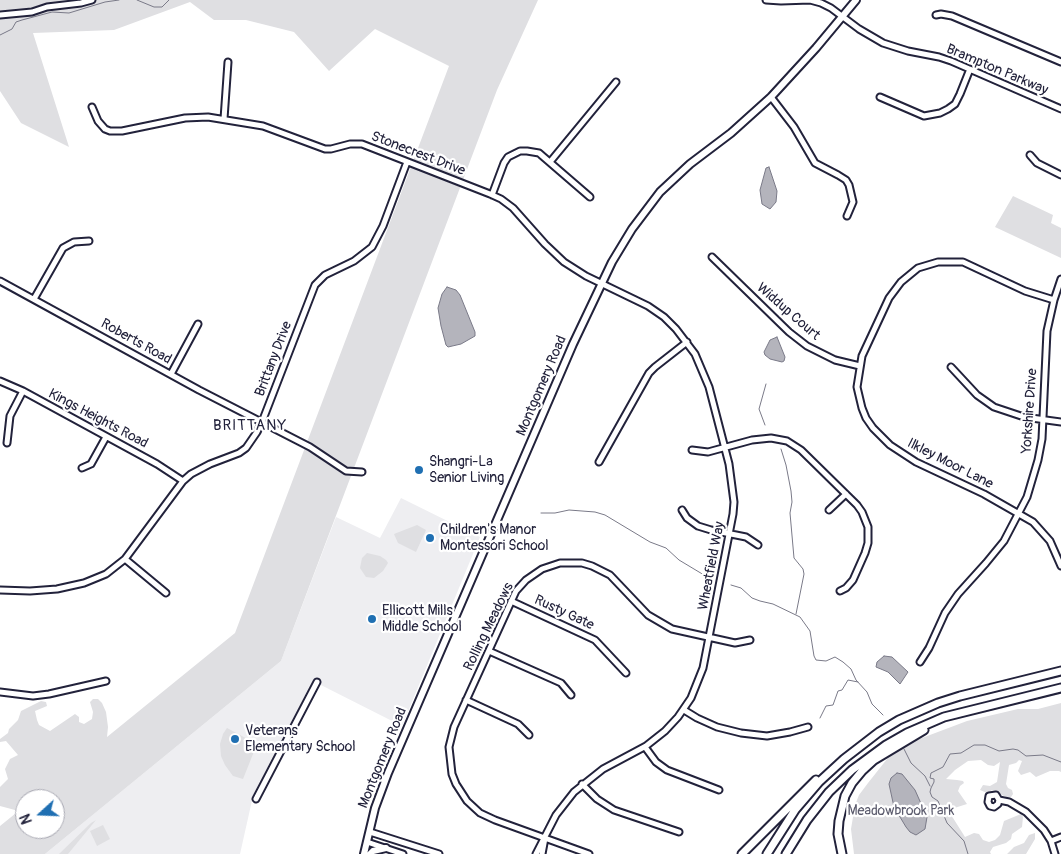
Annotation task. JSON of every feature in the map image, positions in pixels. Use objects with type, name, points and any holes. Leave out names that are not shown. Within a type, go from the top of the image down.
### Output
[{"type":"highway","points":[[742,854],[806,789],[824,773],[879,732],[920,710],[960,696],[1061,671]]},
{"type":"highway","points":[[786,854],[807,820],[829,792],[871,755],[906,733],[944,717],[1061,688]]},
{"type":"highway","points":[[842,854],[838,834],[840,810],[852,783],[862,771],[889,750],[945,720],[1017,698]]},
{"type":"highway","points":[[768,854],[796,810],[819,782],[844,759]]},
{"type":"main road","name":"Montgomery Road","points":[[364,854],[388,773],[573,344],[612,262],[632,228],[660,192],[685,168],[732,133],[771,97],[856,0]]},
{"type":"main road","points":[[370,854],[373,851],[386,848]]},
{"type":"street","points":[[0,15],[24,13],[92,0]]},
{"type":"street","name":"Brampton Parkway","points":[[766,0],[810,0],[831,8],[859,30],[883,42],[908,51],[939,57],[1061,109]]},
{"type":"street","points":[[936,15],[952,16],[1061,62]]},
{"type":"street","points":[[224,119],[228,62]]},
{"type":"street","points":[[880,97],[924,116],[940,113],[948,110],[955,104],[970,69]]},
{"type":"street","points":[[550,162],[616,82]]},
{"type":"street","points":[[771,97],[794,127],[815,163],[846,180],[854,202],[847,216]]},
{"type":"street","name":"Stonecrest Drive","points":[[92,107],[100,125],[104,129],[116,132],[185,118],[208,117],[263,126],[325,149],[350,144],[362,144],[502,200],[513,208],[544,244],[564,262],[586,276],[602,283]]},
{"type":"street","points":[[492,195],[508,157],[520,151],[533,151],[539,153],[590,197]]},
{"type":"street","points":[[1030,155],[1036,163],[1061,175]]},
{"type":"street","name":"Brittany Drive","points":[[0,590],[30,591],[72,586],[106,574],[125,559],[183,481],[200,468],[239,453],[252,440],[262,422],[315,285],[325,275],[354,260],[372,247],[383,226],[407,162]]},
{"type":"street","points":[[34,299],[63,248],[74,242],[89,242]]},
{"type":"street","name":"Widdup Court","points":[[712,258],[798,339],[826,356],[860,366]]},
{"type":"street","name":"Ilkley Moor Lane","points":[[1054,300],[1019,288],[963,262],[947,261],[927,264],[908,275],[894,289],[867,344],[860,366],[858,387],[862,408],[881,438],[916,462],[984,494],[1040,528],[1055,549],[1061,566]]},
{"type":"street","name":"Yorkshire Drive","points":[[920,662],[929,648],[945,613],[958,594],[996,551],[1011,528],[1033,478],[1042,439],[1046,347],[1050,317],[1061,279]]},
{"type":"street","name":"Roberts Road","points":[[0,281],[310,447],[346,471],[362,472]]},
{"type":"street","name":"Wheatfield Way","points":[[536,854],[562,807],[582,784],[603,769],[645,747],[665,731],[684,710],[698,682],[709,637],[733,514],[734,489],[708,384],[687,342],[664,317],[648,306],[602,283]]},
{"type":"street","points":[[171,374],[198,324]]},
{"type":"street","points":[[599,462],[649,373],[687,342]]},
{"type":"street","points":[[951,367],[977,395],[994,407],[1013,415],[1061,422]]},
{"type":"street","name":"Kings Heights Road","points":[[0,381],[23,391],[157,464],[183,481]]},
{"type":"street","points":[[7,443],[10,416],[23,391]]},
{"type":"street","points":[[82,468],[91,464],[106,437]]},
{"type":"street","points":[[692,450],[708,452],[763,438],[787,441],[801,450],[862,512],[868,527],[865,553],[853,580],[846,588],[840,591]]},
{"type":"street","points":[[829,510],[846,494]]},
{"type":"street","points":[[682,510],[687,518],[698,526],[751,538],[758,545]]},
{"type":"street","points":[[1055,549],[1061,545]]},
{"type":"street","points":[[125,559],[166,593]]},
{"type":"street","name":"Rolling Meadows","points":[[589,854],[480,813],[467,801],[456,784],[450,766],[449,746],[454,727],[510,601],[521,585],[542,569],[560,563],[582,563],[610,575],[644,611],[657,621],[680,632],[735,643],[750,640]]},
{"type":"street","name":"Rusty Gate","points":[[510,601],[595,640],[626,673]]},
{"type":"street","points":[[489,651],[561,683],[571,695]]},
{"type":"street","points":[[0,692],[20,695],[41,695],[106,681]]},
{"type":"street","points":[[256,799],[317,682]]},
{"type":"street","points":[[466,700],[518,724],[529,735]]},
{"type":"street","points":[[684,710],[717,728],[741,734],[767,736],[808,727]]},
{"type":"street","points":[[645,747],[656,762],[667,770],[719,790]]},
{"type":"street","points":[[582,784],[605,805],[679,832]]},
{"type":"street","points":[[1000,800],[1008,802],[1026,812],[1039,824],[1051,841],[1056,854]]},
{"type":"street","points":[[370,832],[439,854]]},
{"type":"street","points":[[1051,841],[1061,837]]},
{"type":"street","name":"Wheatfield Way","points":[[542,854],[545,838]]},
{"type":"street","points":[[367,842],[403,854]]},
{"type":"shaded area","points":[[769,167],[777,191],[776,202],[770,209],[762,204],[760,190],[766,168]]},
{"type":"shaded area","points":[[447,287],[456,290],[460,295],[475,332],[475,336],[461,344],[448,347],[441,326],[438,308],[442,294]]},
{"type":"shaded area","points":[[777,337],[785,357],[782,362],[770,359],[764,352],[770,340]]},
{"type":"shaded area","points":[[401,498],[480,537],[402,726],[313,681],[253,796],[240,854],[45,854],[281,661],[336,517],[380,538]]},
{"type":"shaded area","points":[[884,656],[892,657],[908,672],[900,684],[888,672],[876,667],[877,662]]},
{"type":"shaded area","points":[[897,773],[902,774],[915,790],[927,817],[925,829],[916,835],[906,827],[894,807],[889,784],[891,778]]},
{"type":"green space","points":[[0,0],[538,0],[497,90],[281,661],[65,838],[65,789],[15,789],[15,810],[0,806],[0,787],[8,779],[5,769],[10,759],[18,755],[6,741],[0,742],[0,739],[8,733],[9,729],[18,720],[21,711],[41,701],[46,702],[47,706],[35,711],[37,720],[39,725],[50,731],[75,714],[79,717],[79,722],[84,724],[92,719],[93,712],[90,702],[93,699],[98,699],[102,703],[106,712],[107,737],[235,633],[449,66],[375,29],[329,71],[294,32],[246,20],[214,20],[190,2],[114,30],[33,33],[69,147],[21,123],[0,91]]},
{"type":"green space","points":[[1013,196],[1053,215],[1051,223],[1061,228],[1061,258],[995,227]]},
{"type":"green space","points":[[417,525],[426,530],[416,552],[398,543],[394,534]]},
{"type":"green space","points":[[367,553],[380,556],[388,563],[383,571],[374,578],[366,577],[360,568],[362,558]]},
{"type":"green space","name":"Meadowbrook Park","points":[[1061,703],[1061,772],[1050,771],[1036,777],[1030,772],[1021,775],[1018,771],[1022,761],[1019,760],[1009,765],[1006,784],[1013,794],[1008,798],[992,790],[987,793],[980,790],[983,785],[990,786],[997,782],[1000,762],[994,766],[988,765],[981,760],[968,761],[946,779],[963,781],[964,783],[958,791],[967,804],[948,810],[965,837],[974,833],[979,834],[983,840],[989,842],[995,840],[1000,835],[1004,821],[1021,814],[1023,817],[1022,827],[1012,834],[1011,839],[1006,843],[993,847],[990,852],[991,854],[854,854],[851,829],[855,805],[859,795],[891,754],[914,741],[967,721],[1018,709],[1038,709]]},
{"type":"green space","points":[[227,728],[253,742],[255,749],[243,779],[233,776],[221,756],[220,744]]},
{"type":"green space","points":[[15,814],[15,839],[63,839],[45,854],[0,854],[0,826]]},
{"type":"green space","points":[[96,820],[68,854],[59,854],[91,823]]},
{"type":"green space","points":[[103,825],[110,839],[97,846],[90,831]]},
{"type":"green space","points":[[1035,833],[1035,839],[1026,854],[1007,854],[1014,847],[1024,843],[1029,835]]},
{"type":"waterway","points":[[0,35],[12,29],[16,22],[22,20],[52,12],[69,13],[105,2],[119,0]]},
{"type":"waterway","points":[[137,0],[154,7],[162,7],[169,0]]},
{"type":"waterway","points":[[765,425],[759,409],[766,384]]},
{"type":"waterway","points":[[781,449],[791,491],[790,513],[794,558],[803,569],[804,574],[796,614]]},
{"type":"waterway","points":[[541,513],[569,510],[595,512],[605,515],[650,542],[666,548],[679,560],[704,575],[712,577]]},
{"type":"waterway","points":[[731,585],[741,588],[752,598],[773,604],[800,617],[810,631],[816,660],[826,661],[835,657],[843,662],[851,669],[856,680],[867,692],[872,704],[883,715]]},
{"type":"waterway","points":[[820,718],[826,706],[833,705],[838,691],[842,690],[848,680],[858,682]]},
{"type":"waterway","points":[[968,854],[964,841],[947,823],[938,801],[932,797],[930,792],[934,782],[934,779],[930,778],[931,773],[943,767],[950,754],[961,753],[974,745],[985,745],[999,751],[1018,750],[1026,756],[1043,755],[1061,762]]},
{"type":"waterway","points":[[904,749],[911,763],[925,776],[930,786]]},
{"type":"place","name":"Shangri-La Senior Living","points":[[419,470]]},
{"type":"place","name":"Children's Manor Montessori School","points":[[430,538]]},
{"type":"place","name":"Ellicott Mills Middle School","points":[[372,619]]},
{"type":"place","name":"Veterans Elementary School","points":[[235,739]]},
{"type":"district","name":"BRITTANY","points":[[250,426]]}]
